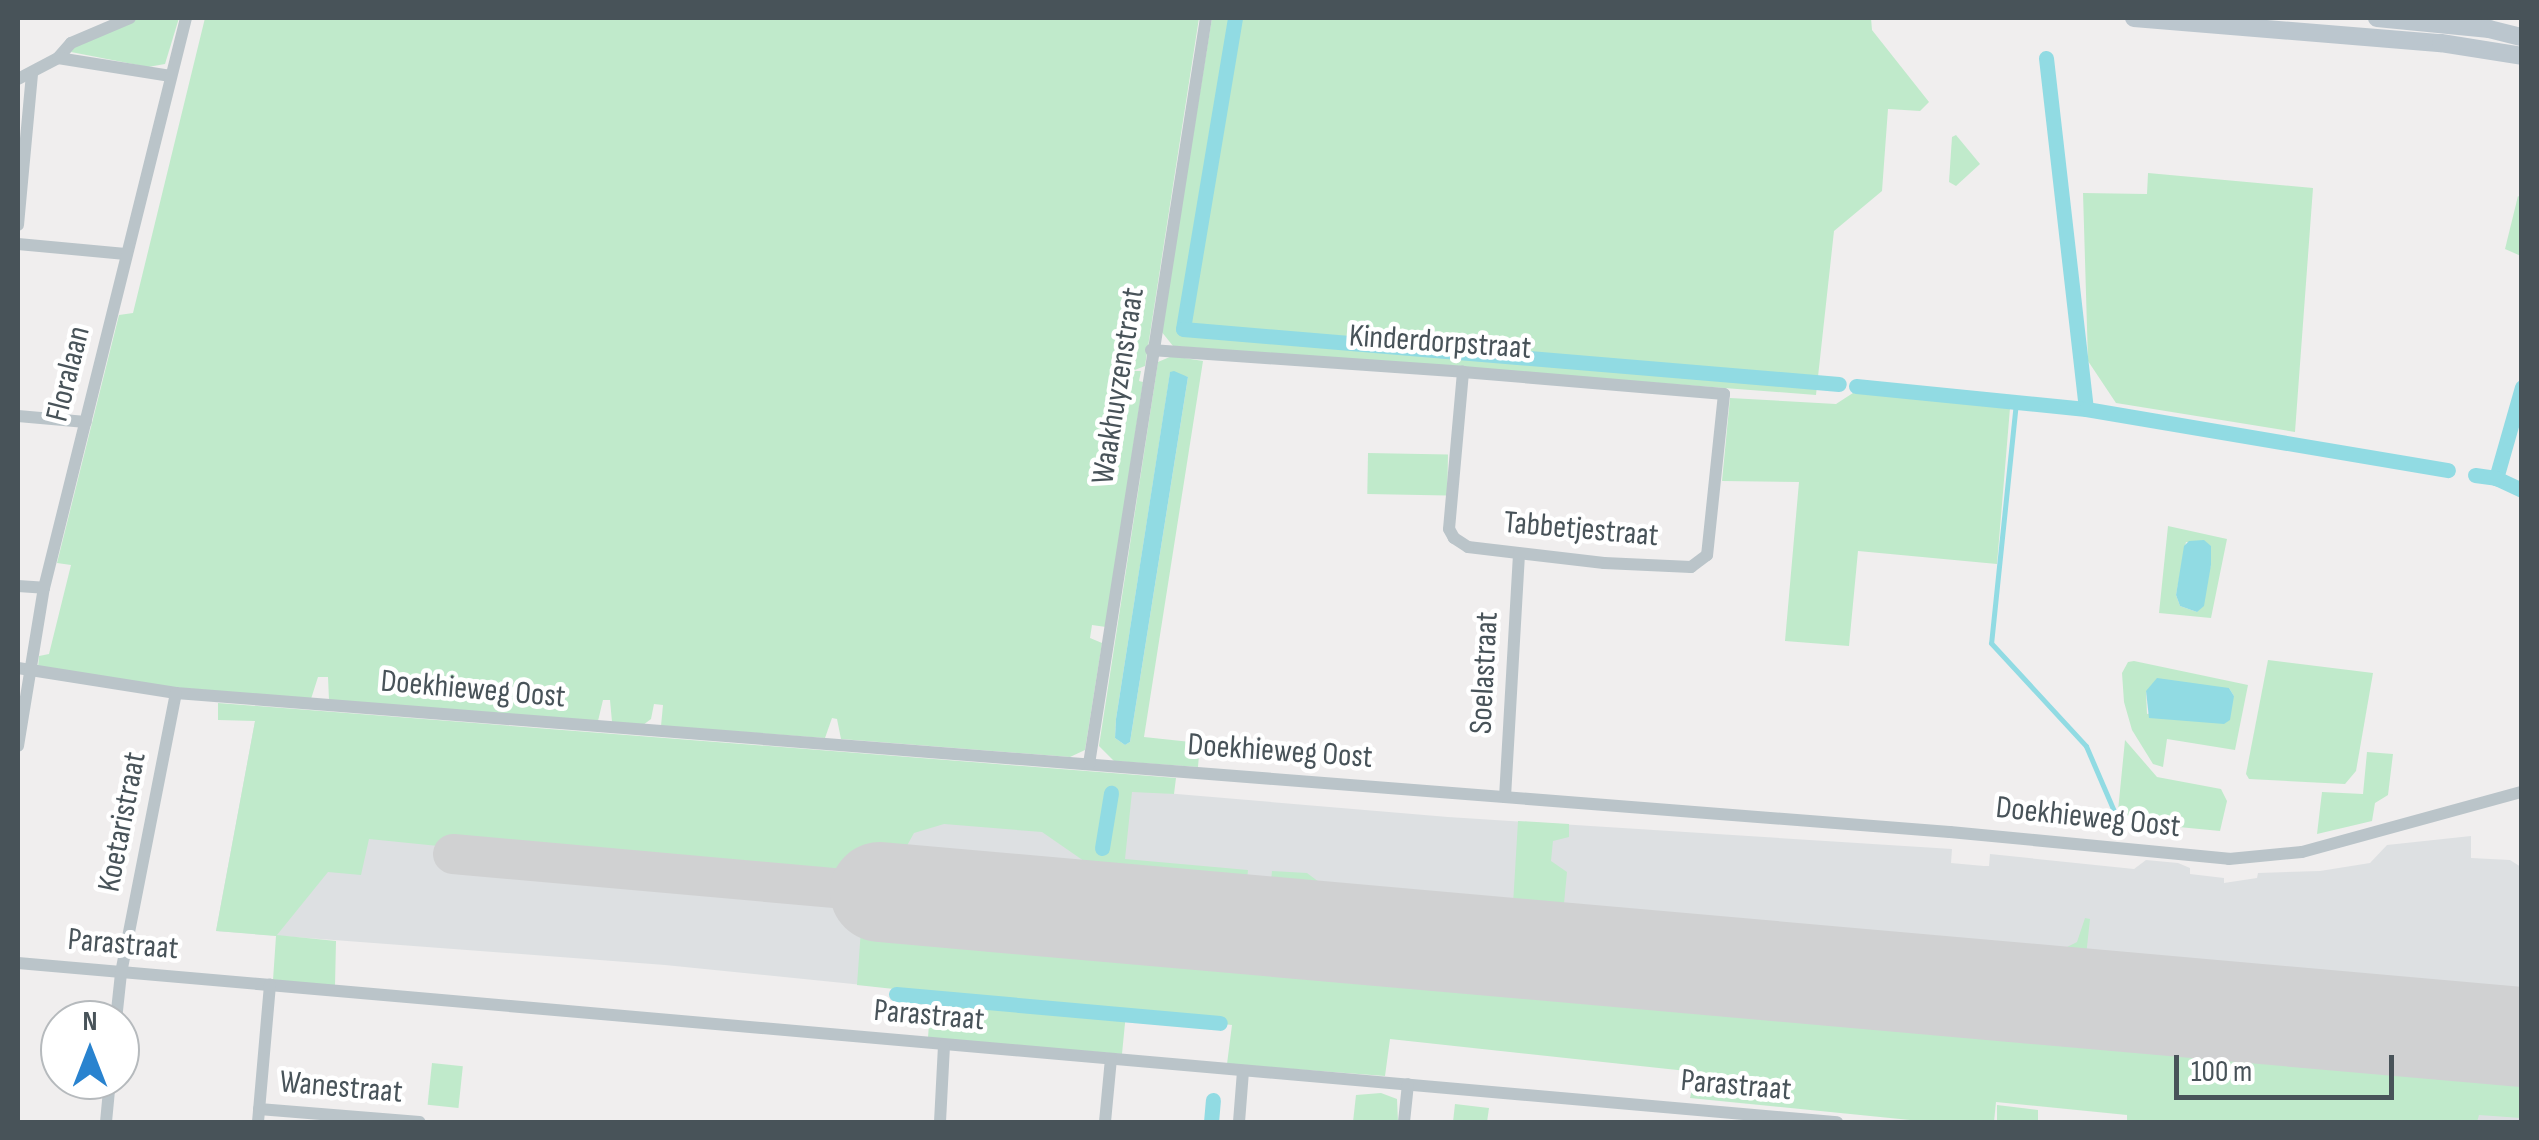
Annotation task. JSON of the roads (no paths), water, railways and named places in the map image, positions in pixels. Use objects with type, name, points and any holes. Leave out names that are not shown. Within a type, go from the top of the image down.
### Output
[{"type":"main road","points":[[2134,18],[2240,23],[2420,41],[2522,56]]},
{"type":"main road","points":[[2377,18],[2423,19],[2522,37]]},
{"type":"street","points":[[18,79],[58,58],[71,43],[130,18]]},
{"type":"street","name":"Floralaan","points":[[18,746],[23,669],[186,18]]},
{"type":"street","name":"Waakhuyzenstraat","points":[[1088,764],[1206,18]]},
{"type":"street","points":[[2420,41],[2423,19]]},
{"type":"street","points":[[58,58],[171,76]]},
{"type":"street","points":[[18,225],[32,73]]},
{"type":"street","points":[[18,244],[126,254]]},
{"type":"street","name":"Kinderdorpstraat","points":[[1152,350],[1724,394]]},
{"type":"street","name":"Tabbetjestraat","points":[[1463,372],[1449,529],[1468,547],[1691,568],[1708,554],[1724,394]]},
{"type":"street","points":[[18,416],[86,422]]},
{"type":"street","name":"Soelastraat","points":[[1505,797],[1519,553]]},
{"type":"street","points":[[18,586],[44,588]]},
{"type":"street","name":"Doekhieweg Oost","points":[[23,669],[176,693],[1505,797],[2229,859],[2302,852],[2522,792]]},
{"type":"street","name":"Koetaristraat","points":[[118,1000],[176,693]]},
{"type":"street","name":"Parastraat","points":[[18,963],[1837,1122]]},
{"type":"street","points":[[258,1116],[270,985]]},
{"type":"street","points":[[940,1122],[944,1045]]},
{"type":"street","points":[[1105,1122],[1112,1059]]},
{"type":"street","points":[[1238,1122],[1243,1071]]},
{"type":"street","points":[[1404,1122],[1408,1084]]},
{"type":"street","name":"Wanestraat","points":[[258,1116],[419,1122]]},
{"type":"water","points":[[1170,372],[1188,377],[1130,742],[1125,745],[1115,738],[1116,719]]},
{"type":"water","points":[[2204,540],[2211,546],[2211,565],[2204,606],[2197,612],[2180,606],[2176,595],[2184,546],[2189,541]]},
{"type":"water","points":[[2157,678],[2229,688],[2234,696],[2230,720],[2224,724],[2149,718],[2146,691]]},
{"type":"waterway","points":[[1235,18],[1183,329],[1839,384]]},
{"type":"waterway","points":[[2046,58],[2086,409]]},
{"type":"waterway","points":[[1856,386],[2086,409],[2448,470]]},
{"type":"waterway","points":[[2522,387],[2496,478],[2522,490]]},
{"type":"waterway","points":[[2016,402],[1991,643],[2086,746],[2114,811]]},
{"type":"waterway","points":[[2475,475],[2496,478]]},
{"type":"waterway","points":[[1102,848],[1111,793]]},
{"type":"waterway","points":[[896,994],[1220,1023]]},
{"type":"waterway","points":[[1211,1122],[1213,1100]]}]
